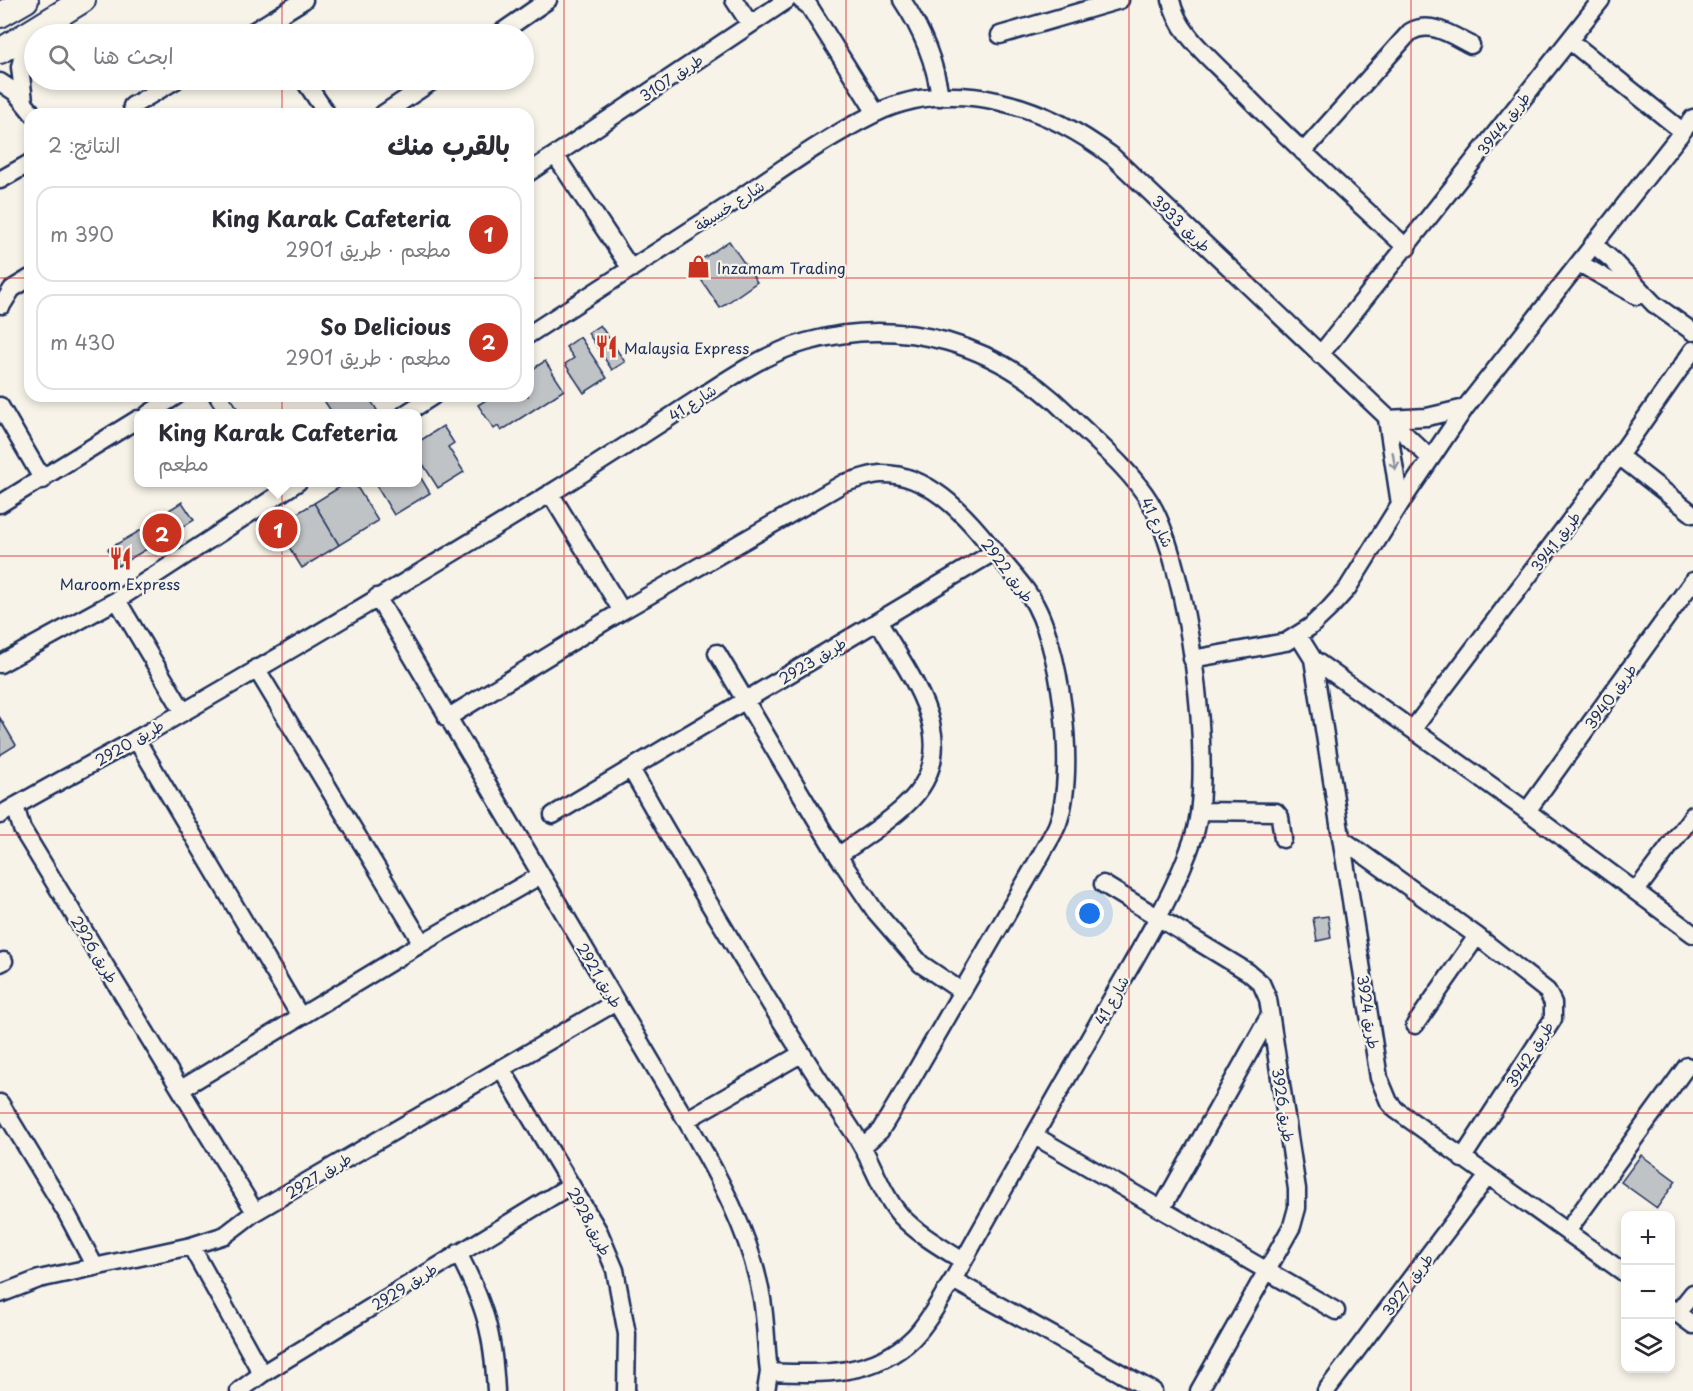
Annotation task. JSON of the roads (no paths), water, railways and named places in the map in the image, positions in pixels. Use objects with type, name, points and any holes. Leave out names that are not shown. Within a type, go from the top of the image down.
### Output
[{"type":"main road","points":[[0,15],[26,0]]},
{"type":"main road","points":[[44,24],[83,0]]},
{"type":"main road","points":[[0,51],[24,36]]},
{"type":"street","points":[[277,24],[304,0]]},
{"type":"street","points":[[513,24],[548,0]]},
{"type":"street","points":[[734,0],[750,24]]},
{"type":"street","name":"طريق 3107","points":[[534,169],[787,0]]},
{"type":"street","points":[[801,0],[809,6],[876,113]]},
{"type":"street","points":[[902,0],[927,45],[940,97]]},
{"type":"street","points":[[1000,35],[1120,0]]},
{"type":"street","points":[[1171,0],[1180,24],[1195,42],[1303,152],[1407,248]]},
{"type":"street","name":"طريق 3944","points":[[1320,355],[1407,248],[1536,79],[1570,41],[1601,0]]},
{"type":"street","points":[[1303,152],[1410,32],[1422,26],[1435,27],[1471,45]]},
{"type":"street","points":[[1570,41],[1682,131]]},
{"type":"street","points":[[24,50],[20,67],[24,87]]},
{"type":"street","points":[[0,82],[28,107]]},
{"type":"street","points":[[25,90],[28,107]]},
{"type":"street","points":[[132,106],[159,90]]},
{"type":"street","points":[[311,90],[323,108]]},
{"type":"street","points":[[392,108],[419,90]]},
{"type":"street","name":"شارع خسيفة","points":[[534,331],[807,153],[876,113],[909,102],[940,97]]},
{"type":"street","name":"طريق 3933","points":[[940,97],[977,98],[1014,104],[1049,116],[1082,133],[1112,156],[1430,458]]},
{"type":"street","points":[[1192,659],[1274,646],[1298,635],[1329,609],[1347,589],[1400,504],[1465,408],[1693,118]]},
{"type":"street","points":[[555,155],[631,269]]},
{"type":"street","points":[[0,180],[24,166]]},
{"type":"street","points":[[1593,244],[1654,304]]},
{"type":"street","points":[[1579,262],[1654,304],[1693,332]]},
{"type":"street","points":[[2,305],[12,289],[24,282]]},
{"type":"street","name":"شارع 41","points":[[256,668],[550,494],[744,369],[798,344],[837,335],[887,331],[921,335],[955,342],[987,354],[1017,371],[1045,391],[1135,480],[1161,521],[1170,544],[1182,591],[1192,659],[1203,778],[1200,811],[1183,864],[1157,918],[1035,1136],[952,1280],[915,1336],[886,1358],[853,1371],[812,1374],[769,1372]]},
{"type":"street","name":"طريق 3941","points":[[1413,729],[1618,456],[1693,350]]},
{"type":"street","points":[[0,406],[43,480]]},
{"type":"street","points":[[1400,504],[1387,419],[1427,417],[1465,408]]},
{"type":"street","points":[[0,504],[43,480],[134,422]]},
{"type":"street","points":[[1618,456],[1693,514]]},
{"type":"street","name":"طريق 2922","points":[[447,717],[622,611],[844,483],[879,474],[901,476],[924,484],[973,525],[1030,597],[1045,626],[1056,665],[1065,730],[1064,794],[1058,823],[880,1131],[863,1146]]},
{"type":"street","points":[[0,664],[117,600],[279,488]]},
{"type":"street","points":[[550,494],[622,611]]},
{"type":"street","name":"طريق 2923","points":[[553,815],[994,552]]},
{"type":"street","name":"طريق 3940","points":[[1527,811],[1693,581]]},
{"type":"street","name":"طريق 2921","points":[[377,597],[686,1120],[723,1187],[751,1254],[762,1298],[769,1372]]},
{"type":"street","points":[[117,600],[183,711]]},
{"type":"street","points":[[838,856],[905,806],[923,785],[933,764],[933,733],[927,704],[878,621]]},
{"type":"street","name":"طريق 3924","points":[[1298,635],[1313,659],[1383,1091],[1396,1110],[1461,1159],[1568,1230],[1621,1270]]},
{"type":"street","points":[[717,653],[838,856],[898,939],[921,964],[961,991]]},
{"type":"street","points":[[1313,659],[1527,811],[1693,934]]},
{"type":"street","points":[[256,668],[422,943]]},
{"type":"street","name":"طريق 2920","points":[[0,815],[136,739],[256,668]]},
{"type":"street","points":[[136,739],[300,1016]]},
{"type":"street","points":[[631,769],[801,1054],[863,1146],[885,1191],[900,1214],[921,1235],[963,1261]]},
{"type":"street","name":"طريق 2926","points":[[15,806],[22,829],[255,1212]]},
{"type":"street","points":[[1200,811],[1276,812],[1280,817],[1283,838]]},
{"type":"street","points":[[1636,891],[1693,815]]},
{"type":"street","name":"طريق 3942","points":[[1342,839],[1477,936],[1547,991],[1554,1010],[1553,1019],[1461,1159]]},
{"type":"street","points":[[180,1089],[422,943],[541,875]]},
{"type":"street","name":"طريق 3926","points":[[1102,884],[1255,977],[1265,991],[1270,1015],[1298,1198],[1293,1226],[1199,1391]]},
{"type":"street","points":[[1414,1025],[1477,936]]},
{"type":"street","name":"طريق 2927","points":[[0,1294],[39,1279],[94,1265],[190,1246],[225,1235],[255,1212],[616,1002]]},
{"type":"street","points":[[1162,1208],[1270,1015]]},
{"type":"street","points":[[686,1120],[801,1054]]},
{"type":"street","points":[[1568,1230],[1687,1066]]},
{"type":"street","name":"طريق 2928","points":[[501,1068],[599,1232],[620,1285],[627,1334],[626,1391]]},
{"type":"street","points":[[0,1103],[7,1131],[66,1212],[94,1265]]},
{"type":"street","points":[[1035,1136],[1336,1311]]},
{"type":"street","name":"طريق 3927","points":[[1326,1391],[1487,1177]]},
{"type":"street","name":"طريق 2929","points":[[239,1391],[262,1374],[572,1185]]},
{"type":"street","points":[[190,1246],[262,1374]]},
{"type":"street","points":[[458,1253],[481,1296],[489,1326],[496,1391]]},
{"type":"street","points":[[952,1280],[1153,1391]]},
{"type":"street","points":[[1675,1310],[1693,1293]]},
{"type":"street","points":[[1675,1312],[1693,1325]]},
{"type":"street","points":[[766,1391],[769,1372]]},
{"type":"place","name":"Inzamam Trading","points":[[699,267]]},
{"type":"place","name":"Malaysia Express","points":[[606,347]]},
{"type":"place","name":"King Karak Cafeteria","points":[[278,529]]},
{"type":"place","name":"So Delicious","points":[[162,533]]},
{"type":"place","name":"Maroom Express","points":[[120,559]]}]
